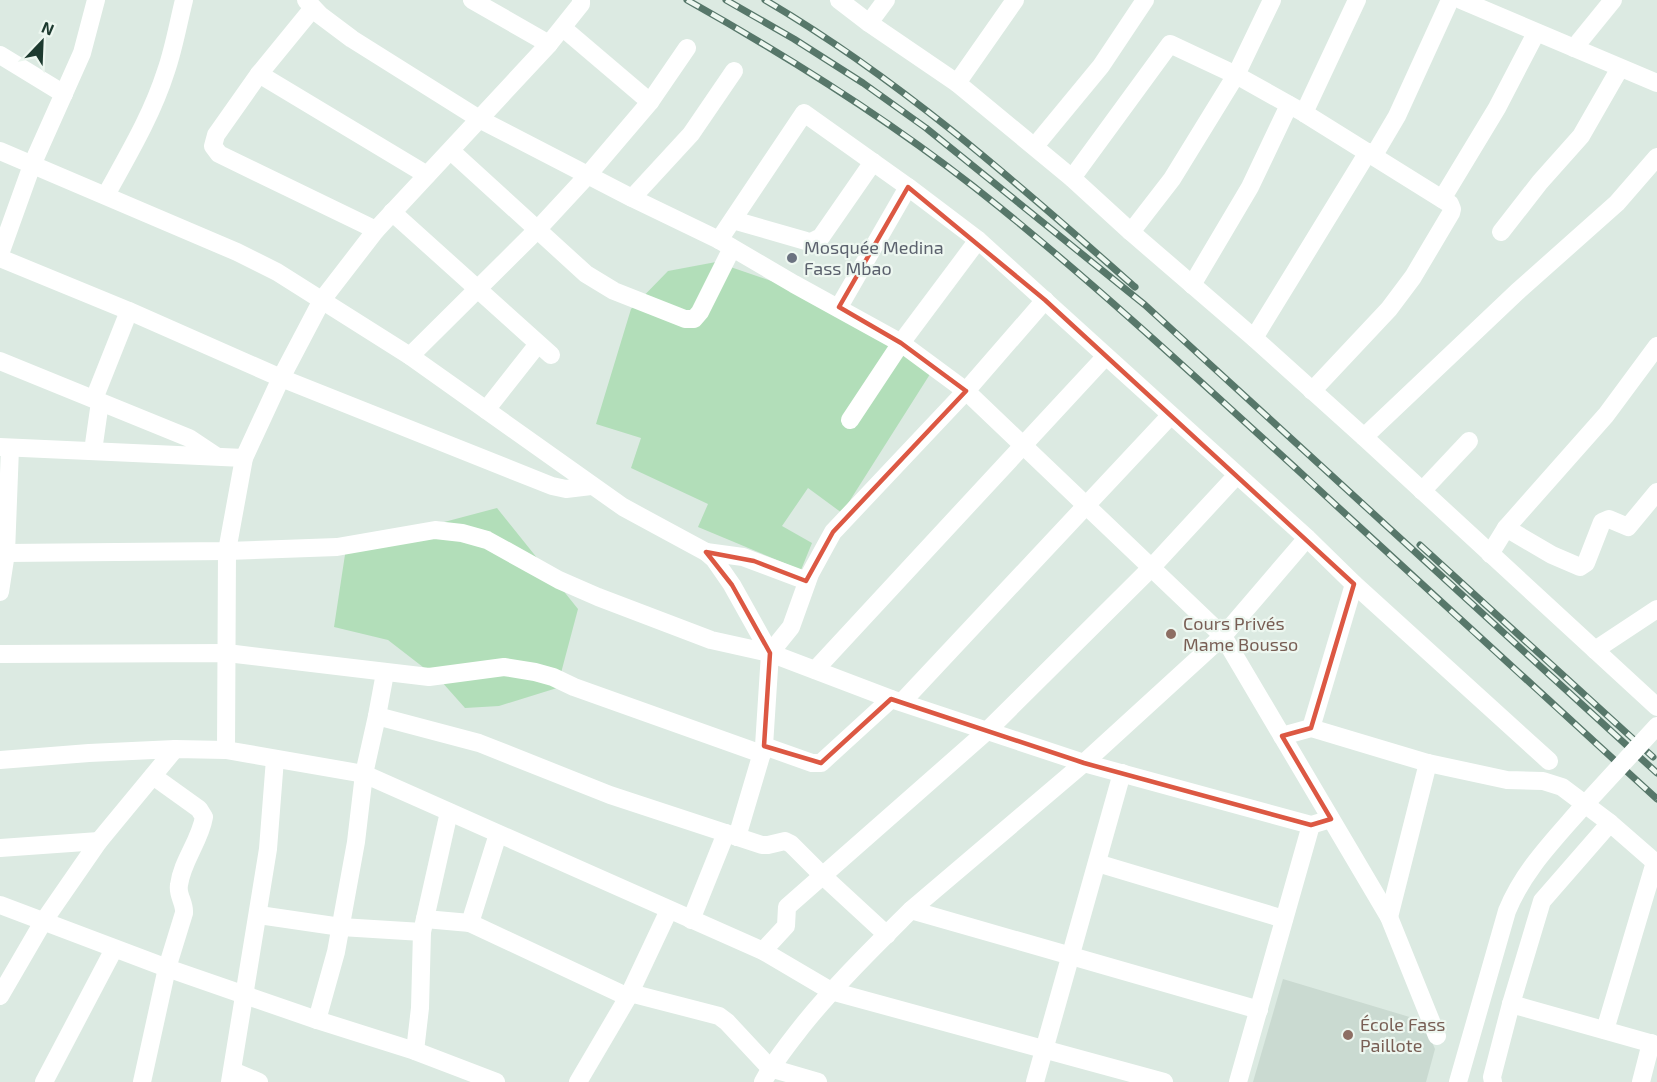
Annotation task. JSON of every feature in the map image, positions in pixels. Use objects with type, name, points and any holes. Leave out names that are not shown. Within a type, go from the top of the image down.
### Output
[{"type":"street","points":[[96,0],[82,53],[32,165],[0,256],[281,378],[552,486],[566,489],[591,486]]},
{"type":"street","points":[[106,195],[136,142],[159,90],[172,53],[184,0]]},
{"type":"street","points":[[472,0],[549,44]]},
{"type":"street","points":[[226,750],[227,551],[244,458],[281,378],[322,300],[376,230],[481,120],[549,44],[563,28],[581,0]]},
{"type":"street","points":[[840,0],[869,23],[957,83],[1072,178],[1254,338],[1657,707]]},
{"type":"street","points":[[869,23],[886,0]]},
{"type":"street","points":[[957,83],[1015,0]]},
{"type":"street","points":[[1035,146],[1101,66],[1145,0]]},
{"type":"street","points":[[1131,232],[1172,179],[1236,75],[1272,0]]},
{"type":"street","points":[[1192,285],[1297,109],[1357,0]]},
{"type":"street","points":[[1254,338],[1401,107],[1450,0]]},
{"type":"street","points":[[1574,48],[1613,0]]},
{"type":"street","points":[[1470,2],[1536,33],[1657,83]]},
{"type":"street","points":[[376,230],[219,154],[213,146],[216,135],[259,74],[317,6],[390,64],[481,120],[587,176],[726,244],[901,343],[966,391],[1024,444],[1223,636],[1389,917],[1437,1036]]},
{"type":"street","points":[[563,28],[650,102]]},
{"type":"street","points":[[1442,199],[1497,108],[1536,33]]},
{"type":"street","points":[[1072,178],[1170,45],[1236,75],[1297,109],[1450,204],[1451,213],[1413,277],[1389,309],[1312,391]]},
{"type":"street","points":[[410,356],[537,230],[587,176],[650,102],[687,48]]},
{"type":"street","points":[[0,55],[64,94]]},
{"type":"street","points":[[1501,232],[1540,182],[1581,136],[1620,68]]},
{"type":"street","points":[[632,198],[691,134],[734,71]]},
{"type":"street","points":[[259,74],[427,175]]},
{"type":"street","points":[[451,151],[586,274],[614,291],[685,319],[694,319],[700,312],[733,220],[804,113],[978,240],[1549,761]]},
{"type":"street","points":[[0,151],[258,262],[410,356],[623,507],[706,552],[714,559],[732,585],[770,653],[763,750],[731,835],[692,920]]},
{"type":"street","points":[[1364,438],[1524,286],[1617,203],[1657,157]]},
{"type":"street","points":[[733,220],[806,241],[817,240],[873,162]]},
{"type":"street","points":[[839,307],[908,187]]},
{"type":"street","points":[[392,212],[544,349],[486,410]]},
{"type":"street","points":[[850,420],[901,343],[978,240]]},
{"type":"street","points":[[770,653],[791,627],[807,581],[833,532],[966,391],[1045,300]]},
{"type":"street","points":[[93,451],[97,401],[129,311]]},
{"type":"street","points":[[1490,554],[1506,528],[1606,415],[1657,346]]},
{"type":"street","points":[[815,670],[1105,357]]},
{"type":"street","points":[[0,361],[189,438],[216,456]]},
{"type":"street","points":[[0,654],[227,653],[429,677],[504,667],[534,672],[763,750],[812,763],[821,763],[897,700],[1170,416]]},
{"type":"street","points":[[1422,491],[1469,441]]},
{"type":"street","points":[[1,582],[6,553],[5,448],[244,458]]},
{"type":"street","points":[[763,951],[786,926],[788,908],[987,731],[1151,568],[1236,476]]},
{"type":"street","points":[[1506,528],[1552,555],[1580,567],[1586,563],[1602,522],[1609,519],[1628,527],[1657,492]]},
{"type":"street","points":[[6,553],[227,551],[337,547],[435,530],[462,533],[487,540],[559,580],[598,597],[711,640],[770,653],[897,700],[1084,763],[1311,825],[1331,819]]},
{"type":"street","points":[[767,1075],[831,991],[911,910],[1084,763],[1223,636],[1307,538]]},
{"type":"street","points":[[706,552],[743,557],[807,581]]},
{"type":"street","points":[[1311,728],[1354,584]]},
{"type":"street","points":[[1595,650],[1657,609]]},
{"type":"street","points":[[317,1020],[341,927],[356,842],[364,774],[385,673]]},
{"type":"street","points":[[377,716],[479,744],[610,795],[762,845],[780,841],[791,844],[887,934]]},
{"type":"street","points":[[1458,1082],[1507,911],[1517,887],[1538,858],[1578,812],[1657,726]]},
{"type":"street","points":[[1282,736],[1311,728],[1428,763],[1507,780],[1544,781],[1562,787],[1610,823],[1656,863],[1605,1030]]},
{"type":"street","points":[[0,996],[43,922],[99,841],[175,749]]},
{"type":"street","points":[[0,760],[175,749],[226,750],[364,774],[763,951],[831,991],[1044,1049],[1138,1079],[1164,1082]]},
{"type":"street","points":[[259,1082],[231,1077],[243,994],[259,915],[270,831],[275,759]]},
{"type":"street","points":[[1389,917],[1428,763]]},
{"type":"street","points":[[1035,1082],[1122,773]]},
{"type":"street","points":[[141,1082],[167,968],[184,913],[185,907],[178,888],[179,882],[204,817],[199,809],[153,776]]},
{"type":"street","points":[[415,1051],[421,996],[423,926],[449,812]]},
{"type":"street","points":[[1493,1082],[1492,1077],[1511,1004],[1542,901],[1610,823]]},
{"type":"street","points":[[1238,1082],[1311,825]]},
{"type":"street","points":[[470,922],[498,834]]},
{"type":"street","points":[[0,848],[99,841]]},
{"type":"street","points":[[1097,863],[1284,918]]},
{"type":"street","points":[[0,904],[114,949],[317,1020],[415,1051],[496,1082]]},
{"type":"street","points":[[578,1082],[629,995],[669,910]]},
{"type":"street","points":[[911,910],[1258,1010]]},
{"type":"street","points":[[259,915],[341,927],[423,926],[470,922],[629,995],[718,1016],[727,1022],[767,1075],[818,1082]]},
{"type":"street","points":[[44,1082],[114,949]]},
{"type":"street","points":[[1511,1004],[1654,1044],[1641,1082]]},
{"type":"highlighted area","points":[[908,187],[1045,300],[1354,584],[1311,728],[1282,736],[1331,819],[1311,825],[1084,763],[891,699],[821,763],[764,746],[770,653],[732,585],[706,552],[754,561],[806,581],[833,532],[966,391],[901,343],[839,307]]},
{"type":"shaded area","name":"École Fass Paillote","points":[[1283,979],[1423,1021],[1435,1049],[1426,1082],[1253,1082]]},
{"type":"green space","points":[[716,262],[777,283],[816,303],[932,371],[842,513],[808,488],[782,526],[812,543],[801,570],[698,527],[708,504],[631,468],[641,438],[596,424],[631,309],[668,271]]},
{"type":"green space","points":[[497,508],[578,609],[557,688],[499,706],[465,708],[441,681],[388,640],[334,627],[346,548]]},
{"type":"railway","points":[[687,0],[808,71],[886,122],[961,177],[1037,238],[1190,372],[1657,799]]},
{"type":"railway","points":[[726,0],[794,39],[863,83],[926,128],[1145,305],[1657,773]]},
{"type":"railway","points":[[765,0],[815,31],[911,98],[957,134],[1135,287]]},
{"type":"railway","points":[[1420,545],[1653,757]]},
{"type":"place","name":"Mosquée Medina Fass Mbao","points":[[792,258]]},
{"type":"place","name":"Cours Privés Mame Bousso","points":[[1171,634]]},
{"type":"place","name":"École Fass Paillote","points":[[1348,1035]]}]
